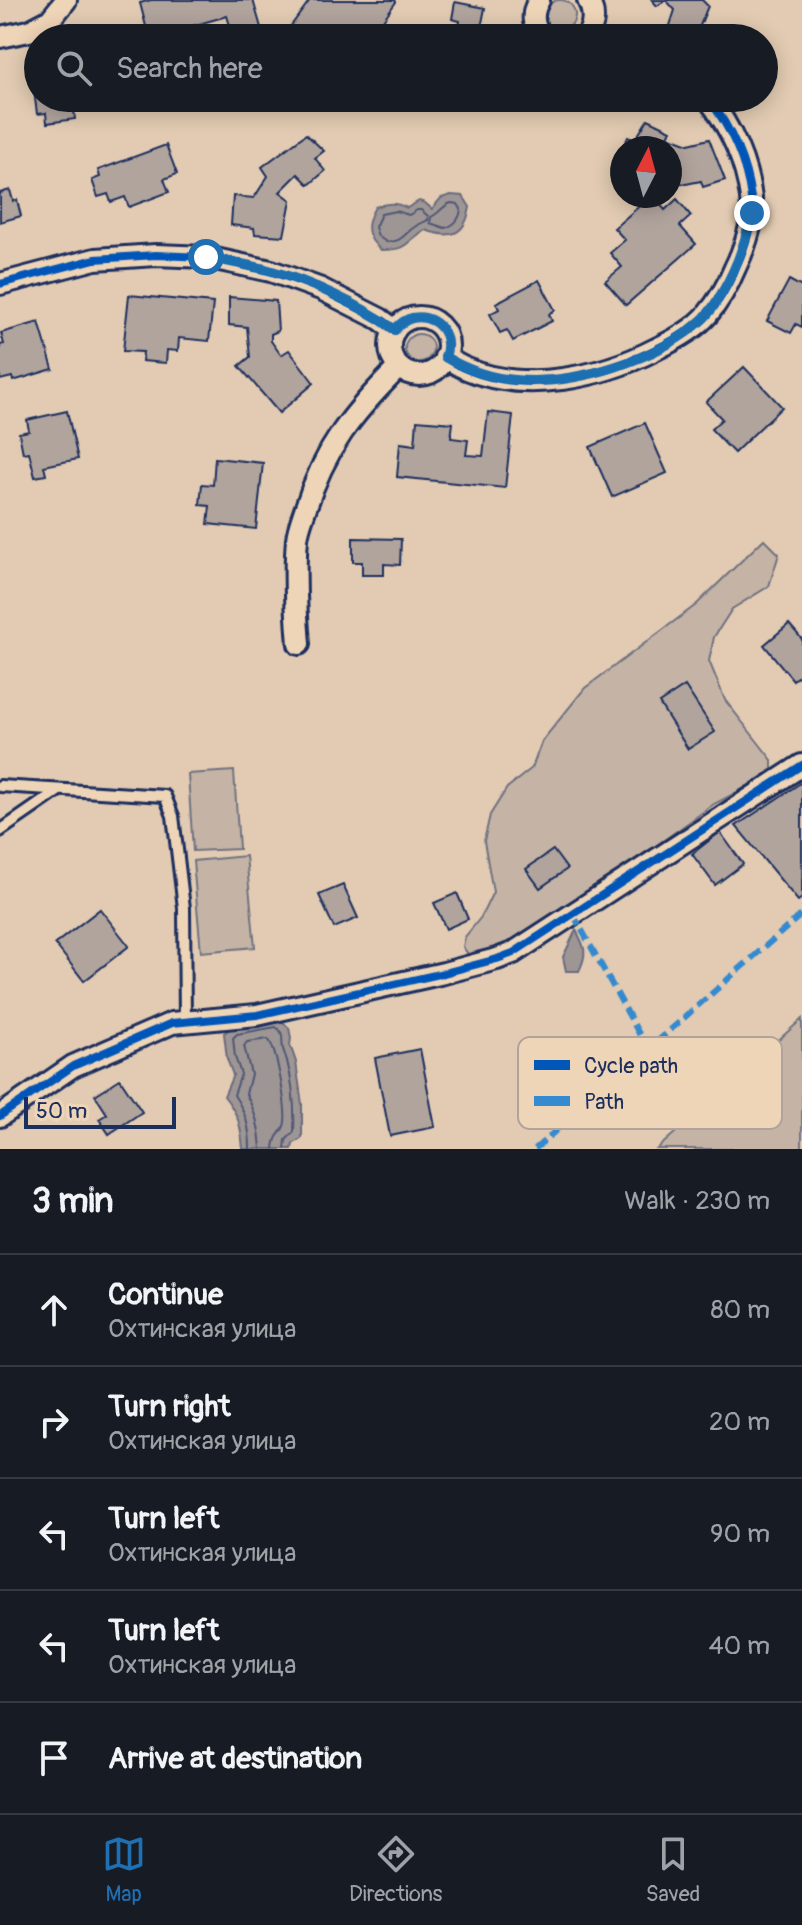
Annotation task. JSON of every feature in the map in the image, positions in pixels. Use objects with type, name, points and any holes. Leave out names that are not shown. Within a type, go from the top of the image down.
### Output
[{"type":"street","points":[[42,24],[50,20],[66,0]]},
{"type":"street","points":[[534,24],[533,12],[539,0]]},
{"type":"street","points":[[588,0],[592,24]]},
{"type":"street","points":[[0,37],[24,32]]},
{"type":"street","points":[[445,357],[467,369],[516,381],[580,376],[614,368],[641,357],[676,340],[706,317],[727,286],[743,252],[752,213],[748,180],[739,147],[718,112]]},
{"type":"street","points":[[0,284],[95,259],[156,255],[206,257],[271,271],[321,289],[395,330]]},
{"type":"street","points":[[411,317],[426,317],[439,325],[447,338],[448,353],[445,357],[440,367],[427,375],[412,375],[398,368],[390,354],[390,339],[397,326],[411,317]]},
{"type":"street","points":[[299,644],[297,536],[314,483],[338,436],[366,399],[398,368]]},
{"type":"street","points":[[0,1116],[73,1066],[172,1023],[257,1015],[497,959],[529,943],[802,765]]},
{"type":"lane","points":[[0,786],[165,796],[173,816],[184,908],[185,1021]]},
{"type":"lane","points":[[0,831],[58,791]]},
{"type":"shaded area","points":[[554,1],[566,1],[574,9],[571,24],[549,24],[546,21],[546,9]]},
{"type":"shaded area","points":[[419,334],[429,338],[433,348],[429,358],[419,362],[409,358],[405,348],[409,338]]},
{"type":"shaded area","points":[[764,539],[779,554],[769,586],[732,609],[714,637],[709,661],[725,700],[772,760],[772,769],[756,782],[714,804],[589,894],[520,938],[468,954],[463,947],[465,937],[481,917],[493,892],[484,841],[490,815],[507,788],[532,768],[542,741],[585,688],[696,605]]},
{"type":"shaded area","points":[[234,771],[239,849],[193,851],[188,774]]},
{"type":"shaded area","points":[[246,856],[255,947],[201,952],[193,861]]},
{"type":"shaded area","points":[[802,1019],[802,1149],[657,1149],[679,1129],[782,1129],[782,1037]]},
{"type":"water","points":[[463,196],[470,207],[465,224],[455,233],[425,230],[403,247],[391,250],[381,250],[369,235],[369,219],[375,207],[391,204],[407,208],[419,201],[432,209],[441,198]]},
{"type":"water","points":[[576,930],[583,946],[584,959],[579,971],[566,971],[563,957]]},
{"type":"water","points":[[278,1017],[289,1028],[290,1045],[296,1062],[302,1104],[302,1138],[293,1144],[292,1149],[243,1149],[238,1121],[224,1096],[233,1075],[227,1059],[224,1033],[233,1027]]},
{"type":"building","points":[[151,0],[253,0],[260,24],[230,24],[227,16],[199,24],[145,24],[140,3]]},
{"type":"building","points":[[310,0],[396,2],[380,24],[292,24]]},
{"type":"building","points":[[652,0],[666,0],[657,6]]},
{"type":"building","points":[[666,0],[702,0],[708,6],[701,24],[670,24],[675,10]]},
{"type":"building","points":[[455,2],[485,8],[482,24],[460,24],[460,21],[452,19]]},
{"type":"building","points":[[37,112],[74,112],[75,119],[47,123],[46,113]]},
{"type":"building","points":[[648,119],[671,130],[668,136],[637,136]]},
{"type":"building","points":[[306,134],[324,151],[315,158],[325,171],[309,185],[298,174],[280,192],[291,200],[284,236],[255,234],[254,228],[231,225],[233,196],[254,198],[268,176],[262,167]]},
{"type":"building","points":[[709,139],[725,180],[703,187],[701,181],[682,183],[682,141],[689,144]]},
{"type":"building","points":[[166,145],[177,174],[164,179],[169,192],[129,207],[125,197],[111,202],[108,194],[98,197],[92,180],[100,177],[98,170]]},
{"type":"building","points":[[10,190],[13,201],[17,200],[21,216],[0,222],[0,193]]},
{"type":"building","points":[[682,205],[691,216],[680,226],[696,244],[626,305],[605,281],[622,267],[610,253],[625,240],[614,228],[637,208],[665,210],[682,208]]},
{"type":"building","points":[[539,280],[555,310],[549,314],[552,321],[513,341],[507,330],[500,333],[490,314],[499,309],[496,303]]},
{"type":"building","points":[[789,280],[802,287],[802,327],[796,324],[791,333],[767,321]]},
{"type":"building","points":[[129,295],[213,303],[209,341],[179,338],[178,351],[167,350],[166,363],[142,361],[143,352],[123,351]]},
{"type":"building","points":[[229,297],[276,301],[278,331],[271,334],[271,341],[281,355],[289,350],[314,383],[279,413],[239,366],[250,357],[247,327],[229,325]]},
{"type":"building","points":[[39,322],[53,369],[13,381],[12,377],[0,380],[0,345],[4,344],[1,333]]},
{"type":"building","points":[[744,367],[782,407],[734,453],[711,429],[722,419],[706,402]]},
{"type":"building","points":[[67,411],[78,459],[44,466],[46,475],[35,477],[29,452],[23,453],[19,433],[29,431],[27,420]]},
{"type":"building","points":[[488,412],[513,415],[505,488],[397,477],[400,443],[415,445],[417,420],[453,423],[451,438],[468,440],[466,455],[483,456]]},
{"type":"building","points":[[645,423],[667,473],[612,497],[590,447]]},
{"type":"building","points":[[215,458],[263,463],[256,529],[208,524],[210,506],[200,505],[202,484],[213,485]]},
{"type":"building","points":[[353,538],[401,539],[400,565],[384,564],[384,575],[362,575],[362,562],[353,562]]},
{"type":"building","points":[[789,624],[802,639],[802,673],[793,680],[764,645]]},
{"type":"building","points":[[685,686],[715,732],[688,749],[659,703]]},
{"type":"building","points":[[802,782],[802,898],[798,901],[736,826]]},
{"type":"building","points":[[720,832],[743,864],[715,885],[692,854]]},
{"type":"building","points":[[553,850],[567,869],[540,888],[526,869]]},
{"type":"building","points":[[343,885],[358,918],[334,928],[319,895]]},
{"type":"building","points":[[457,893],[468,919],[446,929],[434,903]]},
{"type":"building","points":[[100,909],[129,946],[84,981],[55,944]]},
{"type":"building","points":[[420,1049],[435,1127],[390,1136],[375,1058]]},
{"type":"building","points":[[120,1079],[142,1112],[109,1134],[99,1119],[107,1114],[95,1095]]},
{"type":"marked path","points":[[573,914],[641,1037]]},
{"type":"marked path","points":[[662,1037],[802,914]]},
{"type":"marked path","points":[[535,1149],[558,1129]]},
{"type":"cycle path","points":[[445,357],[464,368],[490,376],[538,381],[563,379],[635,359],[676,339],[702,320],[715,304],[741,256],[752,214],[749,184],[741,158],[718,112]]},
{"type":"cycle path","points":[[0,284],[95,259],[156,255],[206,257],[271,271],[321,289],[395,330]]},
{"type":"cycle path","points":[[0,1116],[73,1066],[172,1023],[257,1015],[444,973],[513,953],[802,765]]},
{"type":"route","points":[[206,257],[271,271],[321,289],[395,330],[411,317],[426,317],[439,325],[447,338],[448,353],[445,357],[467,369],[494,377],[537,381],[614,368],[676,340],[706,317],[727,286],[743,252],[752,213]]}]
